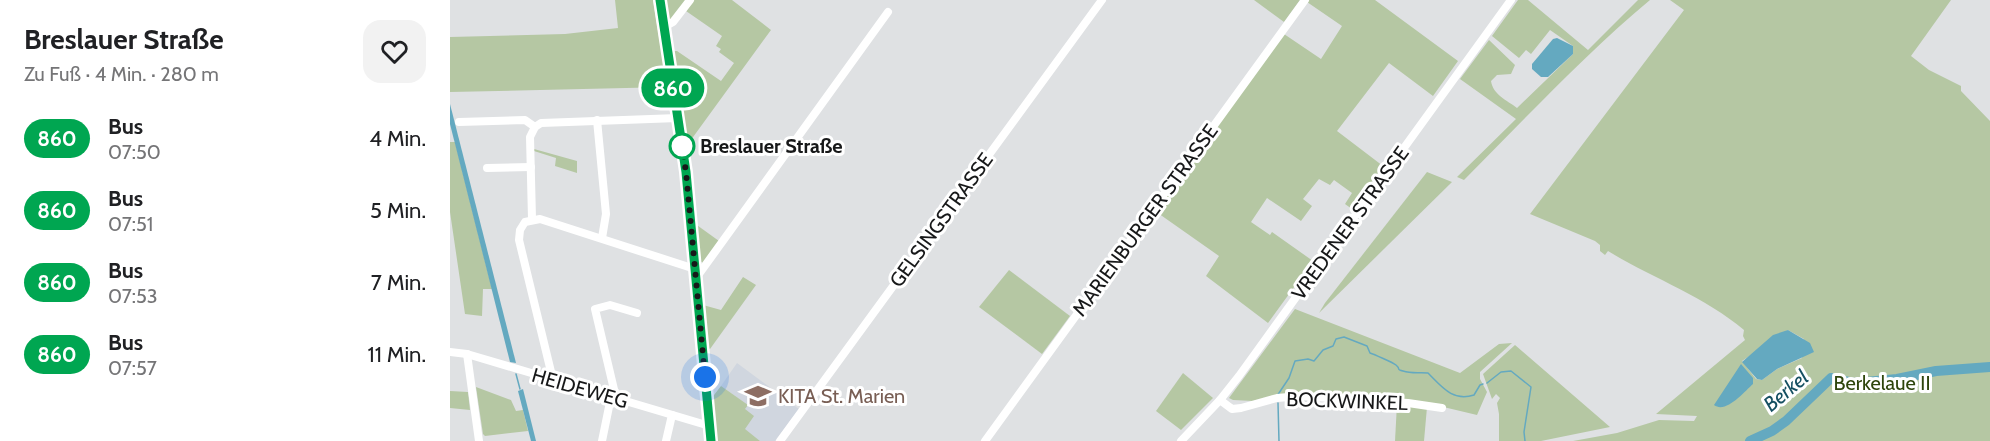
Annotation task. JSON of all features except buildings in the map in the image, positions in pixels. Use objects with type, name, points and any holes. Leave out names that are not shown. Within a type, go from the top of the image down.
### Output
[{"type":"street","points":[[660,0],[686,172],[711,441]]},
{"type":"street","points":[[664,27],[673,22],[690,0]]},
{"type":"street","name":"GELSINGSTRASSE","points":[[780,441],[1102,0]]},
{"type":"street","name":"MARIENBURGER STRASSE","points":[[985,441],[1305,0]]},
{"type":"street","name":"VREDENER STRASSE","points":[[1181,441],[1220,400],[1511,0]]},
{"type":"street","points":[[553,380],[519,240],[520,230],[525,222],[540,219],[602,238],[699,274],[888,12]]},
{"type":"street","points":[[532,219],[530,137],[535,127],[542,123],[678,118]]},
{"type":"street","points":[[459,122],[525,120],[535,127]]},
{"type":"street","points":[[597,120],[606,214],[602,238]]},
{"type":"street","points":[[488,168],[531,167]]},
{"type":"street","points":[[602,441],[614,397],[610,366],[605,355],[596,309],[610,305],[637,313]]},
{"type":"street","name":"HEIDEWEG","points":[[450,352],[467,354],[703,424],[709,423]]},
{"type":"street","points":[[467,354],[479,441]]},
{"type":"street","name":"BOCKWINKEL","points":[[1220,400],[1232,409],[1277,398],[1300,396],[1408,402],[1442,408]]},
{"type":"street","points":[[666,441],[672,415]]},
{"type":"shaded area","name":"KITA St. Marien","points":[[737,363],[799,409],[775,441],[760,441],[744,429],[747,405],[721,386]]},
{"type":"green space","points":[[615,0],[653,0],[669,87],[450,92],[450,37],[565,34],[618,28]]},
{"type":"green space","points":[[663,0],[687,0],[672,20],[666,22]]},
{"type":"green space","points":[[694,0],[732,0],[771,30],[688,144],[672,51],[677,51],[721,81],[734,63],[719,52],[721,49],[716,46],[722,36],[686,11]]},
{"type":"green space","points":[[1254,0],[1300,0],[1284,22]]},
{"type":"green space","points":[[1308,0],[1375,0],[1458,61],[1433,96],[1389,63],[1337,131],[1383,166],[1352,209],[1345,204],[1352,193],[1334,180],[1330,185],[1319,179],[1303,199],[1312,206],[1301,221],[1267,198],[1251,222],[1270,235],[1272,232],[1313,261],[1268,323],[1206,276],[1219,256],[1155,211],[1284,34],[1321,59],[1342,26],[1307,2]]},
{"type":"green space","points":[[1518,0],[1528,0],[1588,50],[1638,0],[1650,0],[1578,65],[1464,180],[1457,177],[1516,119],[1460,79],[1489,40],[1515,65],[1511,74],[1497,75],[1491,81],[1492,86],[1497,94],[1517,108],[1573,54],[1573,46],[1550,30],[1531,54],[1526,50],[1519,58],[1492,36]]},
{"type":"green space","name":"Berkelaue II","points":[[1670,0],[1951,0],[1911,56],[1929,70],[1961,86],[1961,91],[1990,121],[1990,441],[1573,441],[1617,433],[1659,420],[1694,421],[1697,416],[1656,414],[1745,340],[1744,330],[1695,297],[1608,251],[1605,255],[1595,241],[1530,214],[1684,10]],"holes":[[[1788,330],[1804,339],[1802,358],[1777,369],[1762,380],[1756,379],[1742,361]]]},
{"type":"green space","points":[[450,142],[455,142],[492,289],[483,289],[482,316],[465,314],[450,212]]},
{"type":"green space","points":[[534,149],[577,161],[577,173],[555,166],[556,158],[534,151]]},
{"type":"green space","points":[[1427,172],[1452,182],[1319,313],[1325,303]]},
{"type":"green space","points":[[694,223],[719,241],[703,263],[698,260]]},
{"type":"green space","points":[[1009,270],[1070,316],[1042,354],[979,307]]},
{"type":"green space","points":[[743,277],[756,285],[710,349],[706,346],[703,305],[721,310]]},
{"type":"green space","points":[[1295,309],[1460,373],[1499,344],[1512,343],[1480,372],[1480,379],[1487,392],[1477,415],[1435,405],[1317,394],[1253,401],[1229,398]]},
{"type":"green space","points":[[1515,345],[1610,427],[1541,441],[1499,441],[1497,403],[1500,398],[1496,394],[1492,399],[1483,374]]},
{"type":"green space","points":[[1183,373],[1213,398],[1181,430],[1156,411]]},
{"type":"green space","points":[[721,386],[748,405],[745,409],[754,416],[745,429],[760,441],[715,441],[711,399]]},
{"type":"green space","points":[[476,387],[511,400],[516,411],[523,410],[528,431],[485,436]]},
{"type":"green space","points":[[450,391],[468,392],[470,410],[450,408]]},
{"type":"green space","points":[[1397,404],[1427,407],[1424,441],[1395,441]]},
{"type":"water","points":[[1557,38],[1573,46],[1573,54],[1548,77],[1541,77],[1532,69],[1532,64],[1553,39]]},
{"type":"water","points":[[450,104],[516,363],[510,362],[450,124]]},
{"type":"water","points":[[1788,330],[1810,343],[1814,352],[1777,369],[1762,380],[1757,379],[1742,362],[1773,335]]},
{"type":"water","points":[[1741,364],[1753,378],[1753,384],[1740,397],[1724,407],[1714,405]]},
{"type":"water","points":[[523,389],[536,441],[531,441],[518,391]]},
{"type":"waterway","points":[[1277,396],[1289,378],[1295,361],[1308,359],[1314,361],[1323,350],[1333,346],[1336,339],[1344,337],[1367,346],[1370,353],[1394,364],[1399,370],[1428,373],[1454,395],[1467,397],[1474,395],[1483,384]]},
{"type":"waterway","name":"Berkel","points":[[1750,441],[1772,431],[1786,421],[1831,378],[1853,383],[1897,379],[1936,371],[1990,367]]},
{"type":"waterway","points":[[1487,383],[1501,372],[1511,371],[1531,387],[1524,432],[1525,441]]},
{"type":"waterway","points":[[516,374],[520,389]]},
{"type":"waterway","points":[[1278,403],[1279,441]]},
{"type":"bus line","name":"860","points":[[660,0],[686,172],[711,441]]},
{"type":"place","name":"Breslauer Straße","points":[[682,146]]},
{"type":"place","name":"KITA St. Marien","points":[[758,396]]},
{"type":"route","points":[[682,146],[705,377]]}]
